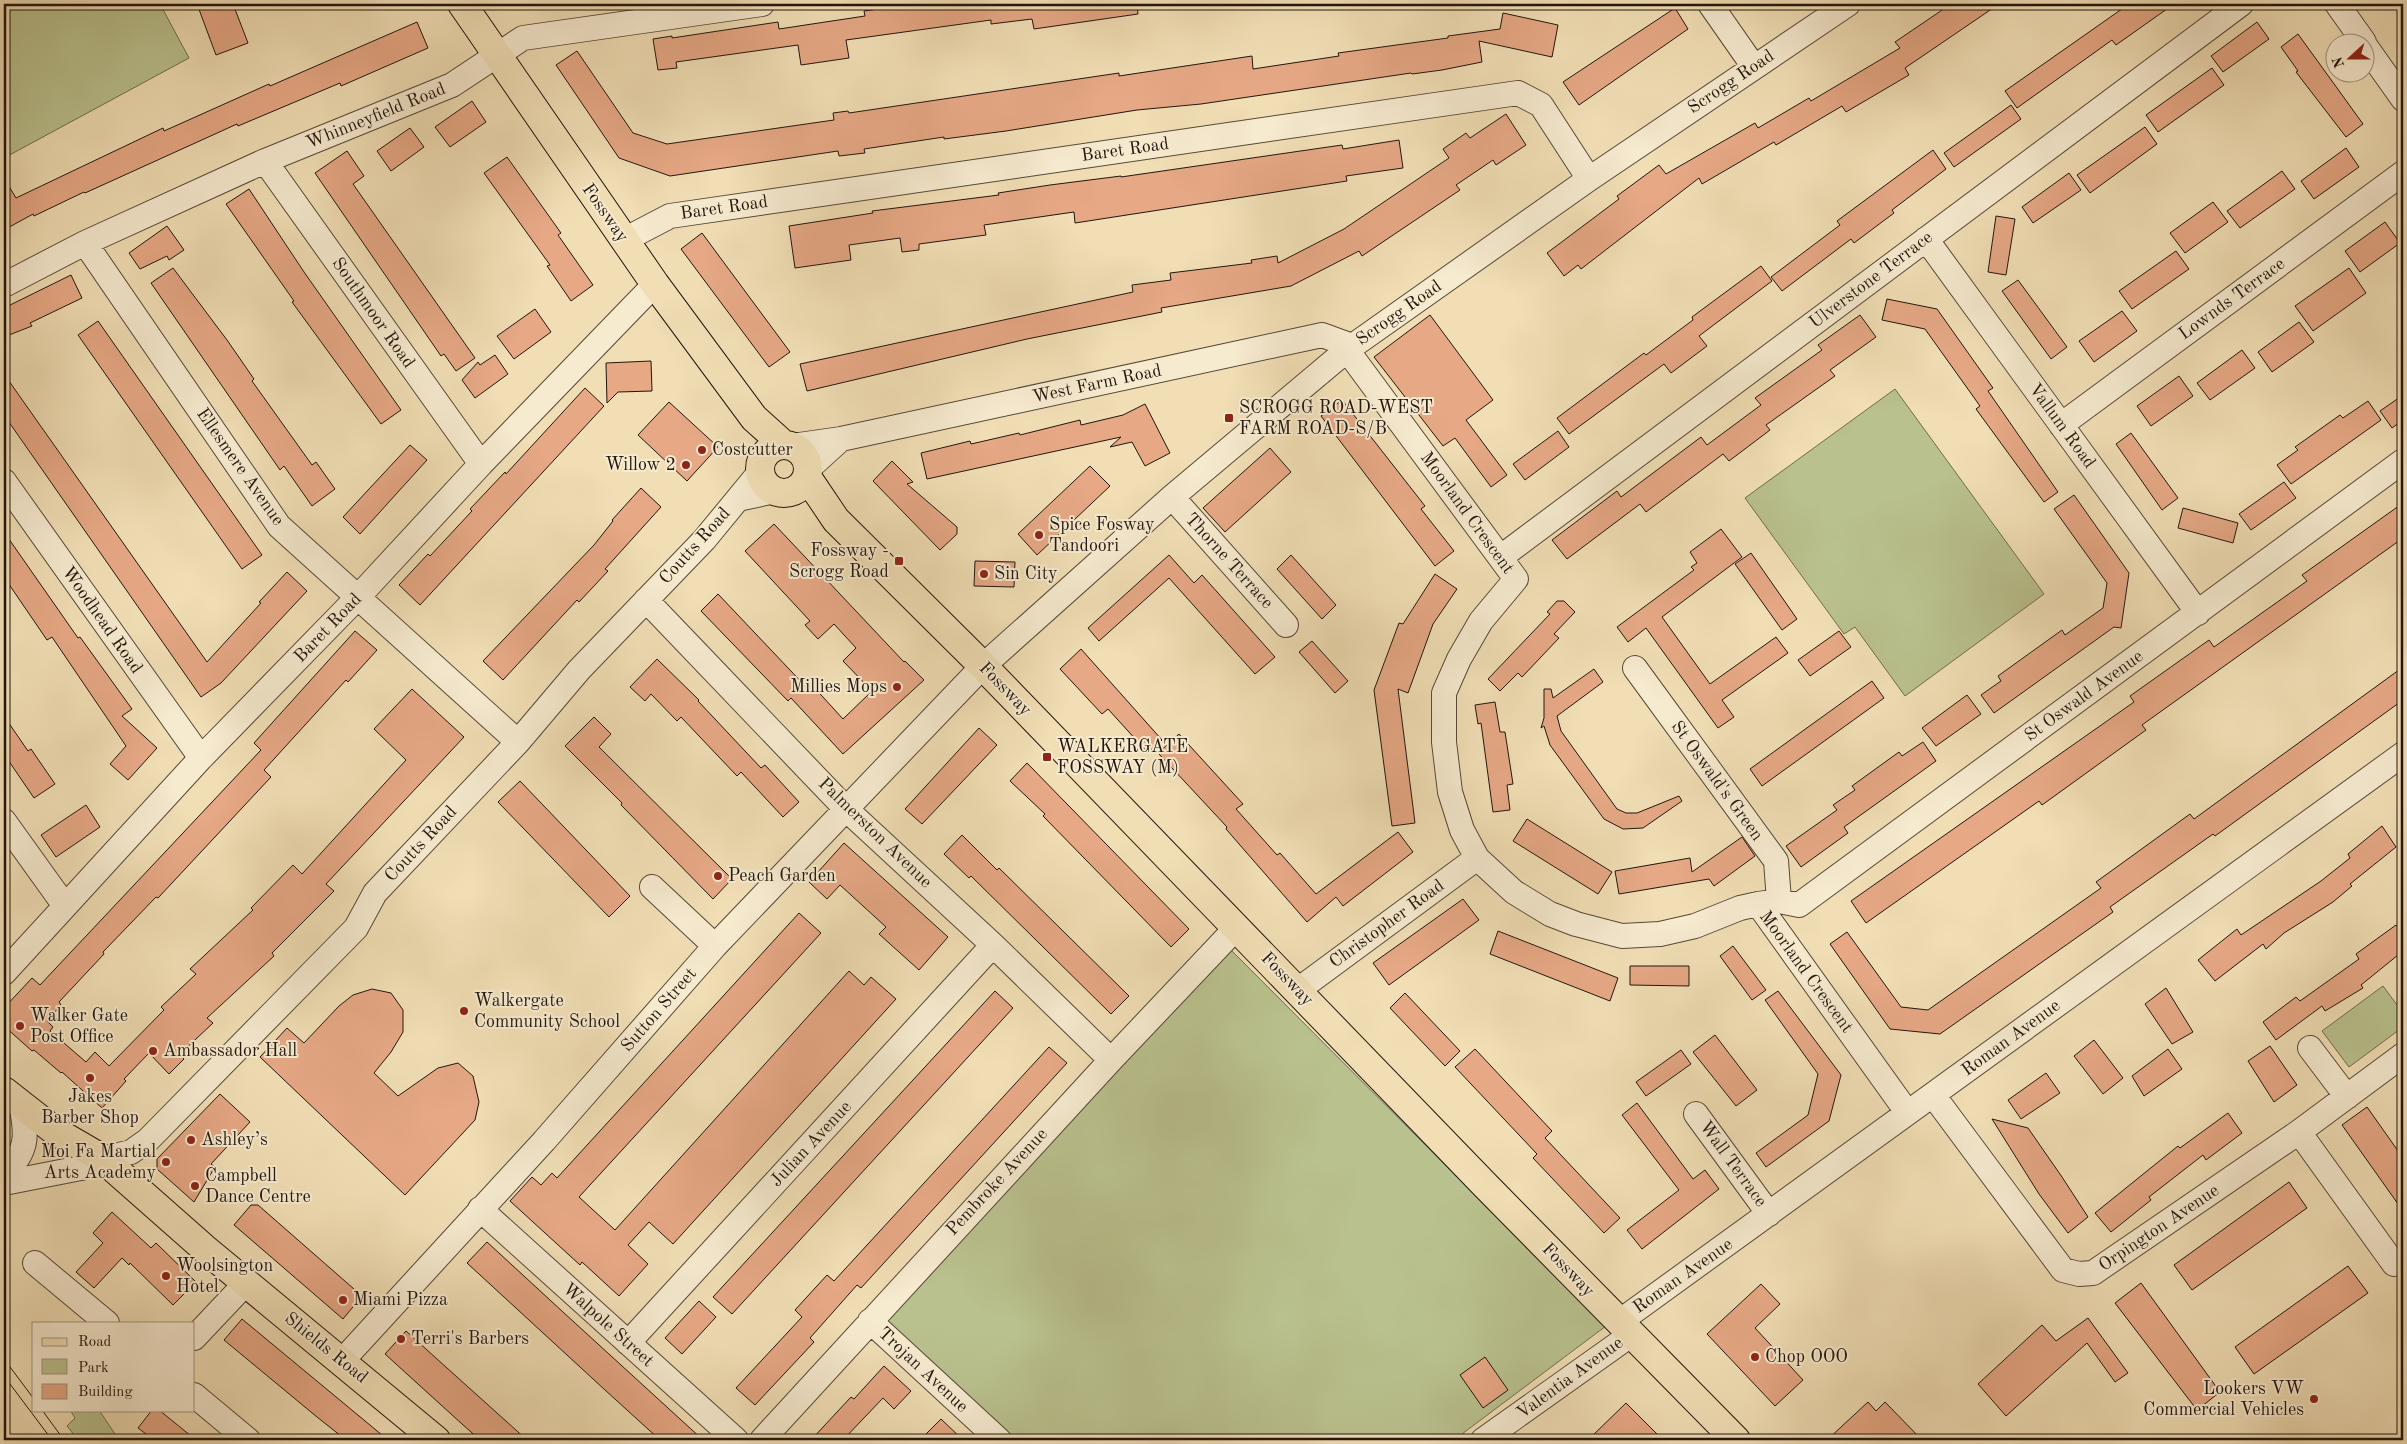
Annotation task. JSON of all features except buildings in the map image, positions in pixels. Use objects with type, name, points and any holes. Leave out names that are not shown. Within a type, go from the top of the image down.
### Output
[{"type":"main road","name":"Fossway","points":[[462,4],[655,284],[754,418],[783,478],[836,520],[983,666],[1736,1440]]},
{"type":"main road","name":"Fossway","points":[[754,418],[804,455],[783,478]]},
{"type":"main road","points":[[783,478],[769,450],[788,445]]},
{"type":"main road","name":"Shields Road","points":[[12,1097],[97,1162],[246,1282],[436,1440]]},
{"type":"street","name":"Whinneyfield Road","points":[[4,285],[85,243],[265,161],[452,85],[523,38],[762,4]]},
{"type":"street","points":[[1710,4],[1754,67]]},
{"type":"street","name":"Scrogg Road","points":[[983,666],[1172,497],[1350,348],[1589,179],[1848,4]]},
{"type":"street","name":"Ulverstone Terrace","points":[[1501,557],[2241,4]]},
{"type":"street","points":[[2336,4],[2356,32]]},
{"type":"street","points":[[2374,57],[2403,99]]},
{"type":"street","name":"Baret Road","points":[[624,240],[670,216],[1518,93],[1542,104],[1589,179]]},
{"type":"street","name":"Southmoor Road","points":[[265,161],[481,464]]},
{"type":"street","name":"Lownds Terrace","points":[[2061,425],[2403,173]]},
{"type":"street","name":"Vallum Road","points":[[1926,239],[2198,612]]},
{"type":"street","name":"Ellesmere Avenue","points":[[85,243],[279,526],[359,596],[518,742]]},
{"type":"street","name":"Baret Road","points":[[4,973],[201,758],[359,596],[481,464],[655,284]]},
{"type":"street","name":"West Farm Road","points":[[788,445],[841,439],[1322,335],[1350,348]]},
{"type":"street","name":"Moorland Crescent","points":[[1350,348],[1516,579],[1481,622],[1458,659],[1444,693],[1444,742],[1450,792],[1462,830],[1477,858],[1514,892],[1550,914],[1576,924],[1622,936],[1660,934],[1686,928],[1740,908],[1768,902],[1908,1112]]},
{"type":"street","points":[[783,478],[841,439]]},
{"type":"street","name":"St Oswald Avenue","points":[[1768,902],[1799,905],[2403,462]]},
{"type":"street","name":"Coutts Road","points":[[4,1183],[97,1162],[131,1152],[148,1140],[356,928],[375,892],[518,742],[580,670],[704,540],[738,499],[783,478]]},
{"type":"street","name":"Woodhead Road","points":[[4,481],[201,758]]},
{"type":"street","name":"Thorne Terrace","points":[[1172,497],[1286,625]]},
{"type":"street","name":"Palmerston Avenue","points":[[646,600],[847,810],[993,945],[1111,1060]]},
{"type":"street","name":"Sutton Street","points":[[342,1361],[544,1141],[715,946],[983,666]]},
{"type":"street","name":"St Oswald's Green","points":[[1635,668],[1776,861],[1768,902]]},
{"type":"street","name":"Roman Avenue","points":[[1625,1328],[1770,1214],[1908,1112],[2403,754]]},
{"type":"street","points":[[4,821],[65,906]]},
{"type":"street","name":"Christopher Road","points":[[1298,990],[1477,858]]},
{"type":"street","points":[[652,887],[715,946]]},
{"type":"street","name":"Pembroke Avenue","points":[[762,1440],[1111,1060],[1236,928]]},
{"type":"street","name":"Julian Avenue","points":[[628,1343],[993,945]]},
{"type":"street","points":[[2310,1048],[2347,1097]]},
{"type":"street","name":"Orpington Avenue","points":[[1933,1095],[2063,1270],[2079,1274],[2093,1273],[2105,1267],[2299,1132],[2403,1056]]},
{"type":"street","points":[[4,1173],[24,1148],[27,1131],[12,1097]]},
{"type":"street","name":"Wall Terrace","points":[[1696,1114],[1770,1214]]},
{"type":"street","points":[[2299,1132],[2394,1264]]},
{"type":"street","name":"Walpole Street","points":[[480,1209],[736,1440]]},
{"type":"street","points":[[35,1263],[106,1322]]},
{"type":"street","points":[[195,1337],[246,1282]]},
{"type":"street","name":"Trojan Avenue","points":[[870,1321],[999,1440]]},
{"type":"street","name":"Valentia Avenue","points":[[1483,1440],[1625,1328]]},
{"type":"street","points":[[195,1396],[248,1440]]},
{"type":"green space","points":[[4,4],[160,4],[189,58],[4,158]]},
{"type":"green space","points":[[1895,389],[2044,594],[1905,696],[1855,627],[1844,634],[1745,498]]},
{"type":"green space","points":[[1224,943],[1606,1326],[1454,1440],[1008,1440],[880,1319]]},
{"type":"green space","points":[[2383,986],[2403,1013],[2403,1027],[2349,1067],[2322,1031]]},
{"type":"green space","points":[[71,1412],[100,1412],[119,1440],[78,1440],[67,1426],[75,1418]]},
{"type":"tram line","points":[[4,1359],[32,1396]]},
{"type":"tram line","points":[[4,1376],[52,1440]]},
{"type":"tram line","points":[[43,1412],[64,1440]]},
{"type":"place","name":"SCROGG ROAD-WEST FARM ROAD-S/B","points":[[1229,418]]},
{"type":"place","name":"Costcutter","points":[[702,450]]},
{"type":"place","name":"Willow 2","points":[[686,465]]},
{"type":"place","name":"Spice Fosway Tandoori","points":[[1039,535]]},
{"type":"place","name":"Fossway - Scrogg Road","points":[[899,561]]},
{"type":"place","name":"Sin City","points":[[984,574]]},
{"type":"place","name":"Millies Mops","points":[[897,687]]},
{"type":"place","name":"WALKERGATE FOSSWAY (M)","points":[[1047,757]]},
{"type":"place","name":"Peach Garden","points":[[718,876]]},
{"type":"place","name":"Walkergate Community School","points":[[464,1011]]},
{"type":"place","name":"Walker Gate Post Office","points":[[20,1026]]},
{"type":"place","name":"Ambassador Hall","points":[[153,1051]]},
{"type":"place","name":"Jakes Barber Shop","points":[[90,1078]]},
{"type":"place","name":"Ashley’s","points":[[191,1140]]},
{"type":"place","name":"Moi Fa Martial Arts Academy","points":[[166,1162]]},
{"type":"place","name":"Campbell Dance Centre","points":[[195,1186]]},
{"type":"place","name":"Woolsington Hotel","points":[[166,1276]]},
{"type":"place","name":"Miami Pizza","points":[[343,1300]]},
{"type":"place","name":"Terri's Barbers","points":[[401,1339]]},
{"type":"place","name":"Chop OOO","points":[[1755,1357]]},
{"type":"place","name":"Lookers VW Commercial Vehicles","points":[[2314,1399]]}]
